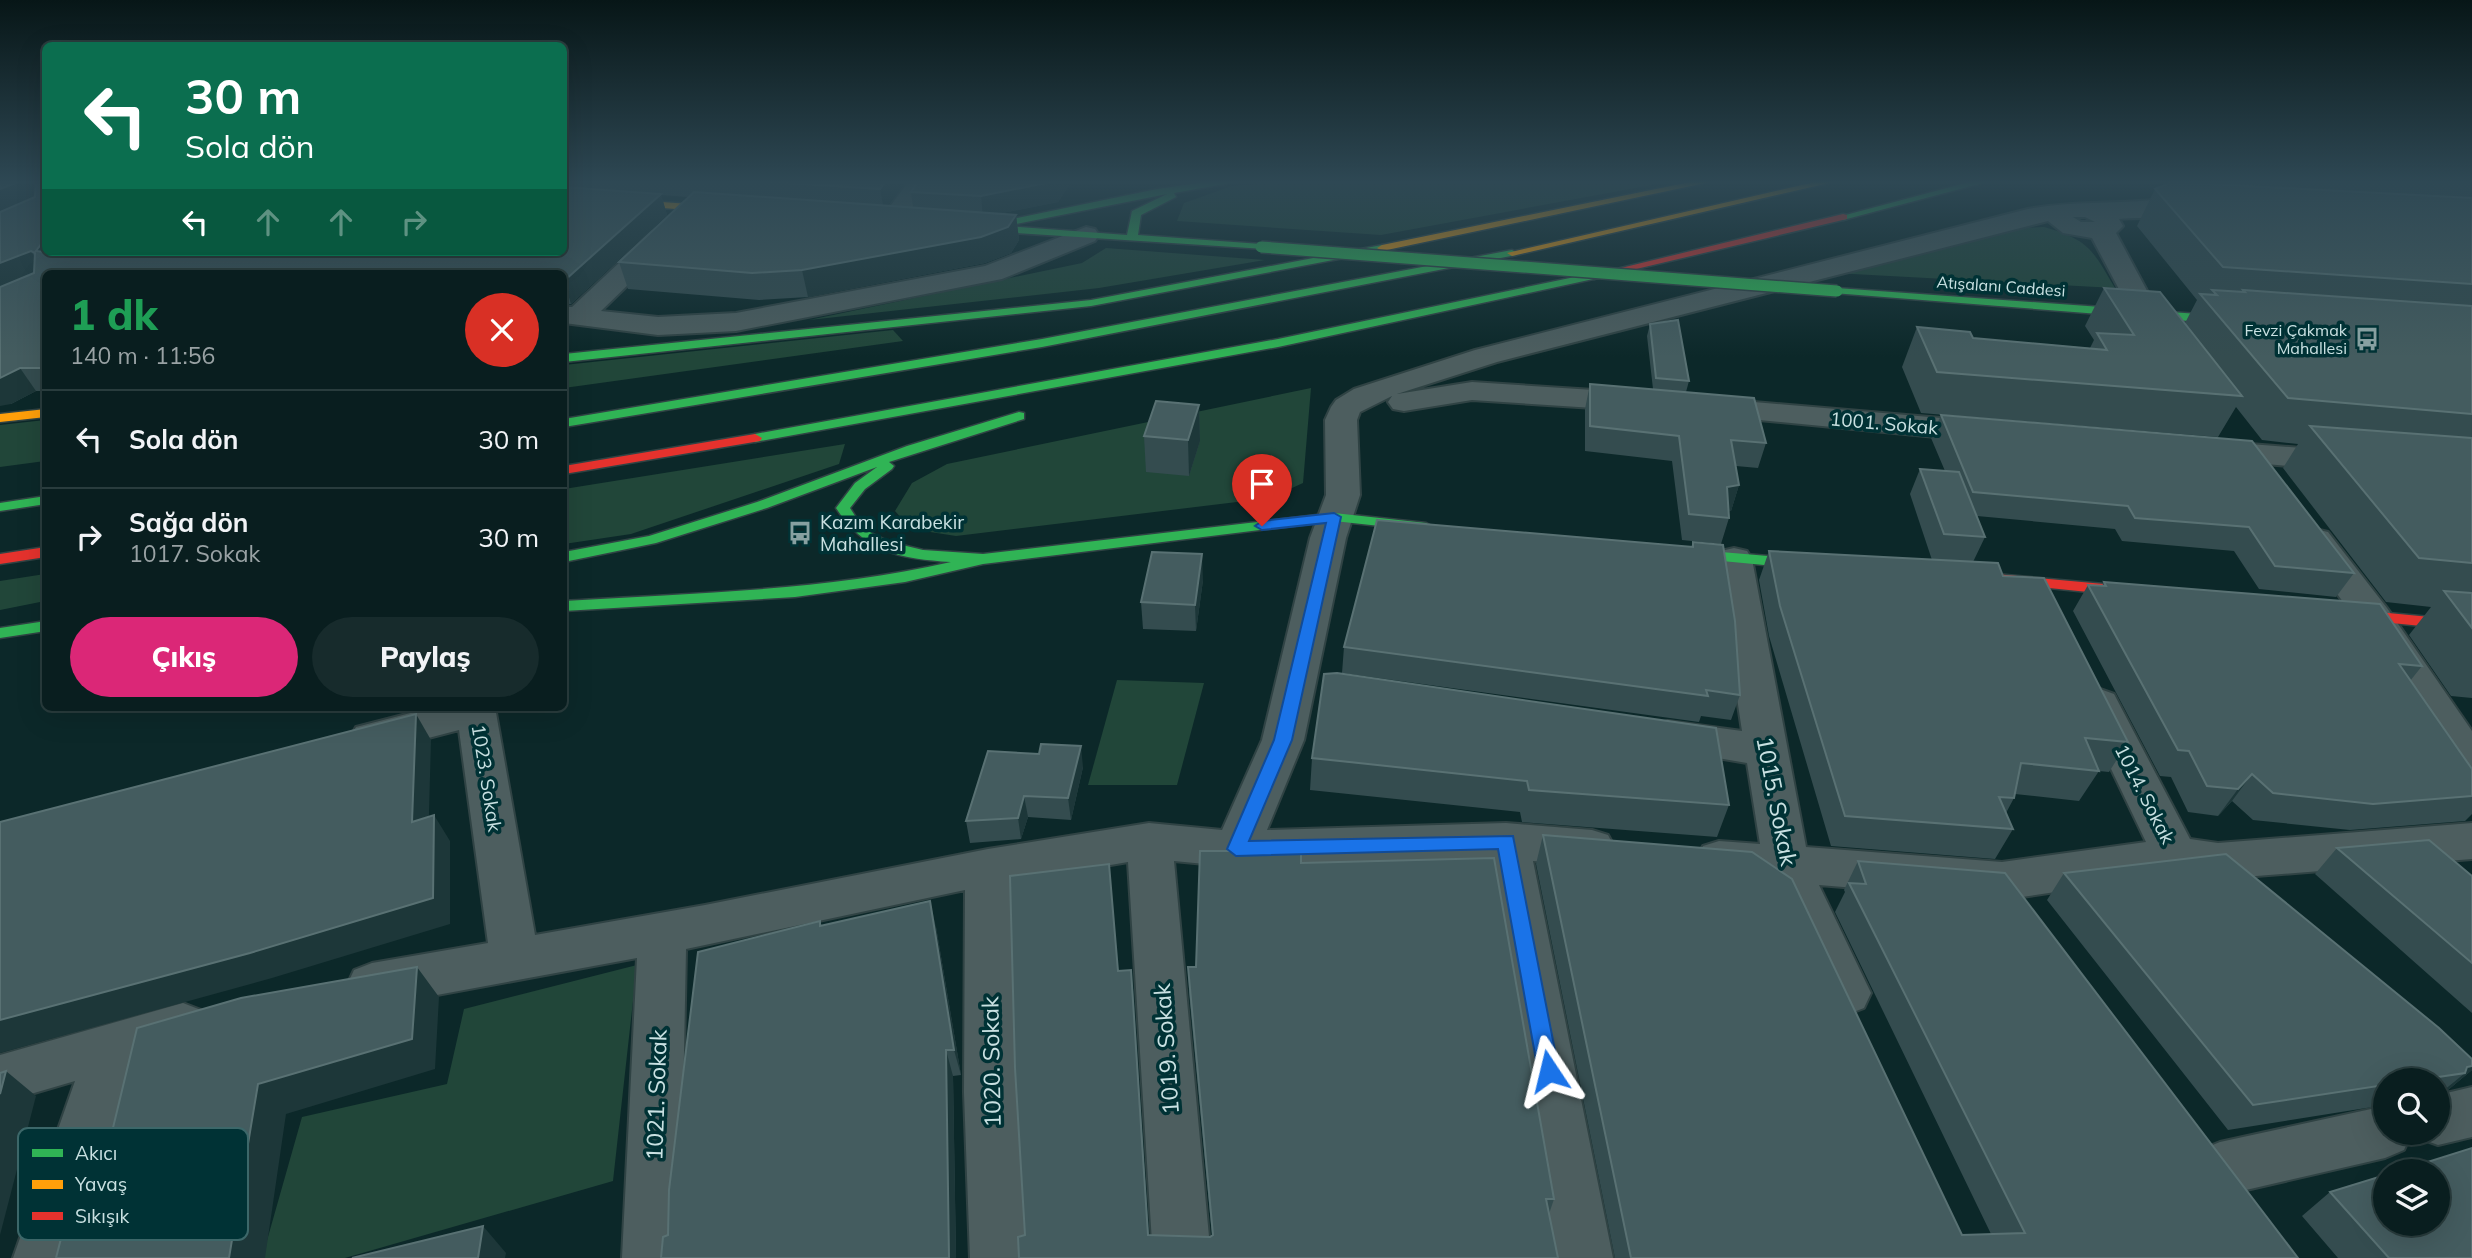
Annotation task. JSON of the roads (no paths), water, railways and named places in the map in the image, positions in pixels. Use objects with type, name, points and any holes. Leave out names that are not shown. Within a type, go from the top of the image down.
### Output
[{"type":"main road","name":"Atışalanı Caddesi","points":[[1156,240],[2255,322]]},
{"type":"main road","points":[[567,358],[1091,303],[1423,240]]},
{"type":"main road","points":[[567,423],[894,370],[1221,312],[1575,240]]},
{"type":"main road","points":[[567,470],[971,403],[1380,324],[1752,240]]},
{"type":"main road","points":[[1170,380],[1380,324]]},
{"type":"main road","points":[[0,418],[41,411]]},
{"type":"main road","points":[[567,556],[651,540],[762,505],[912,449],[1039,411]]},
{"type":"main road","points":[[912,449],[860,486],[843,508],[845,518],[865,537],[893,549],[983,559]]},
{"type":"main road","points":[[0,507],[42,501]]},
{"type":"main road","points":[[567,606],[795,592],[905,577],[983,559],[1334,517],[1445,529]]},
{"type":"main road","points":[[1652,550],[1831,566]]},
{"type":"main road","points":[[0,559],[42,553]]},
{"type":"main road","points":[[1983,578],[2159,595]]},
{"type":"main road","points":[[2320,611],[2472,626]]},
{"type":"main road","points":[[0,633],[42,627]]},
{"type":"street","points":[[571,315],[657,240]]},
{"type":"street","points":[[571,315],[658,326],[736,322],[992,273],[1074,240]]},
{"type":"street","points":[[1236,849],[1283,740],[1334,517],[1343,495],[1340,420],[1347,407],[1365,396],[1486,356],[1939,240]]},
{"type":"street","points":[[2108,240],[2146,314],[2178,357]]},
{"type":"street","name":"1001. Sokak","points":[[1340,420],[1429,396],[1472,391],[1677,405],[2015,434]]},
{"type":"street","points":[[2226,422],[2275,487]]},
{"type":"street","points":[[2181,448],[2375,464]]},
{"type":"street","points":[[2300,519],[2374,617],[2472,764]]},
{"type":"street","name":"1015. Sokak","points":[[1734,559],[1786,865],[1864,1030]]},
{"type":"street","points":[[2038,582],[2057,620]]},
{"type":"street","name":"1014. Sokak","points":[[2082,669],[2197,859]]},
{"type":"street","points":[[1296,683],[1337,689]]},
{"type":"street","name":"1023. Sokak","points":[[331,748],[477,711],[515,959]]},
{"type":"street","points":[[1628,730],[1766,750]]},
{"type":"street","points":[[332,992],[662,933],[988,867],[1149,841],[1236,849],[1506,841],[2002,881],[2197,859],[2472,841]]},
{"type":"street","name":"1019. Sokak","points":[[1149,841],[1182,1258]]},
{"type":"street","points":[[1506,841],[1584,1258]]},
{"type":"street","points":[[2412,844],[2462,885]]},
{"type":"street","points":[[2197,859],[2271,904]]},
{"type":"street","name":"1020. Sokak","points":[[988,867],[990,1093],[999,1258]]},
{"type":"street","points":[[2002,881],[2036,925]]},
{"type":"street","name":"1021. Sokak","points":[[651,1258],[662,933]]},
{"type":"street","points":[[0,1079],[229,1014]]},
{"type":"street","points":[[86,1128],[114,1045]]},
{"type":"street","points":[[2450,1117],[2472,1112]]},
{"type":"street","points":[[2222,1171],[2373,1135]]},
{"type":"street","points":[[42,1258],[48,1240]]},
{"type":"place","name":"Fevzi Çakmak Mahallesi","points":[[2367,339]]},
{"type":"place","name":"Kazım Karabekir Mahallesi","points":[[800,533]]}]
